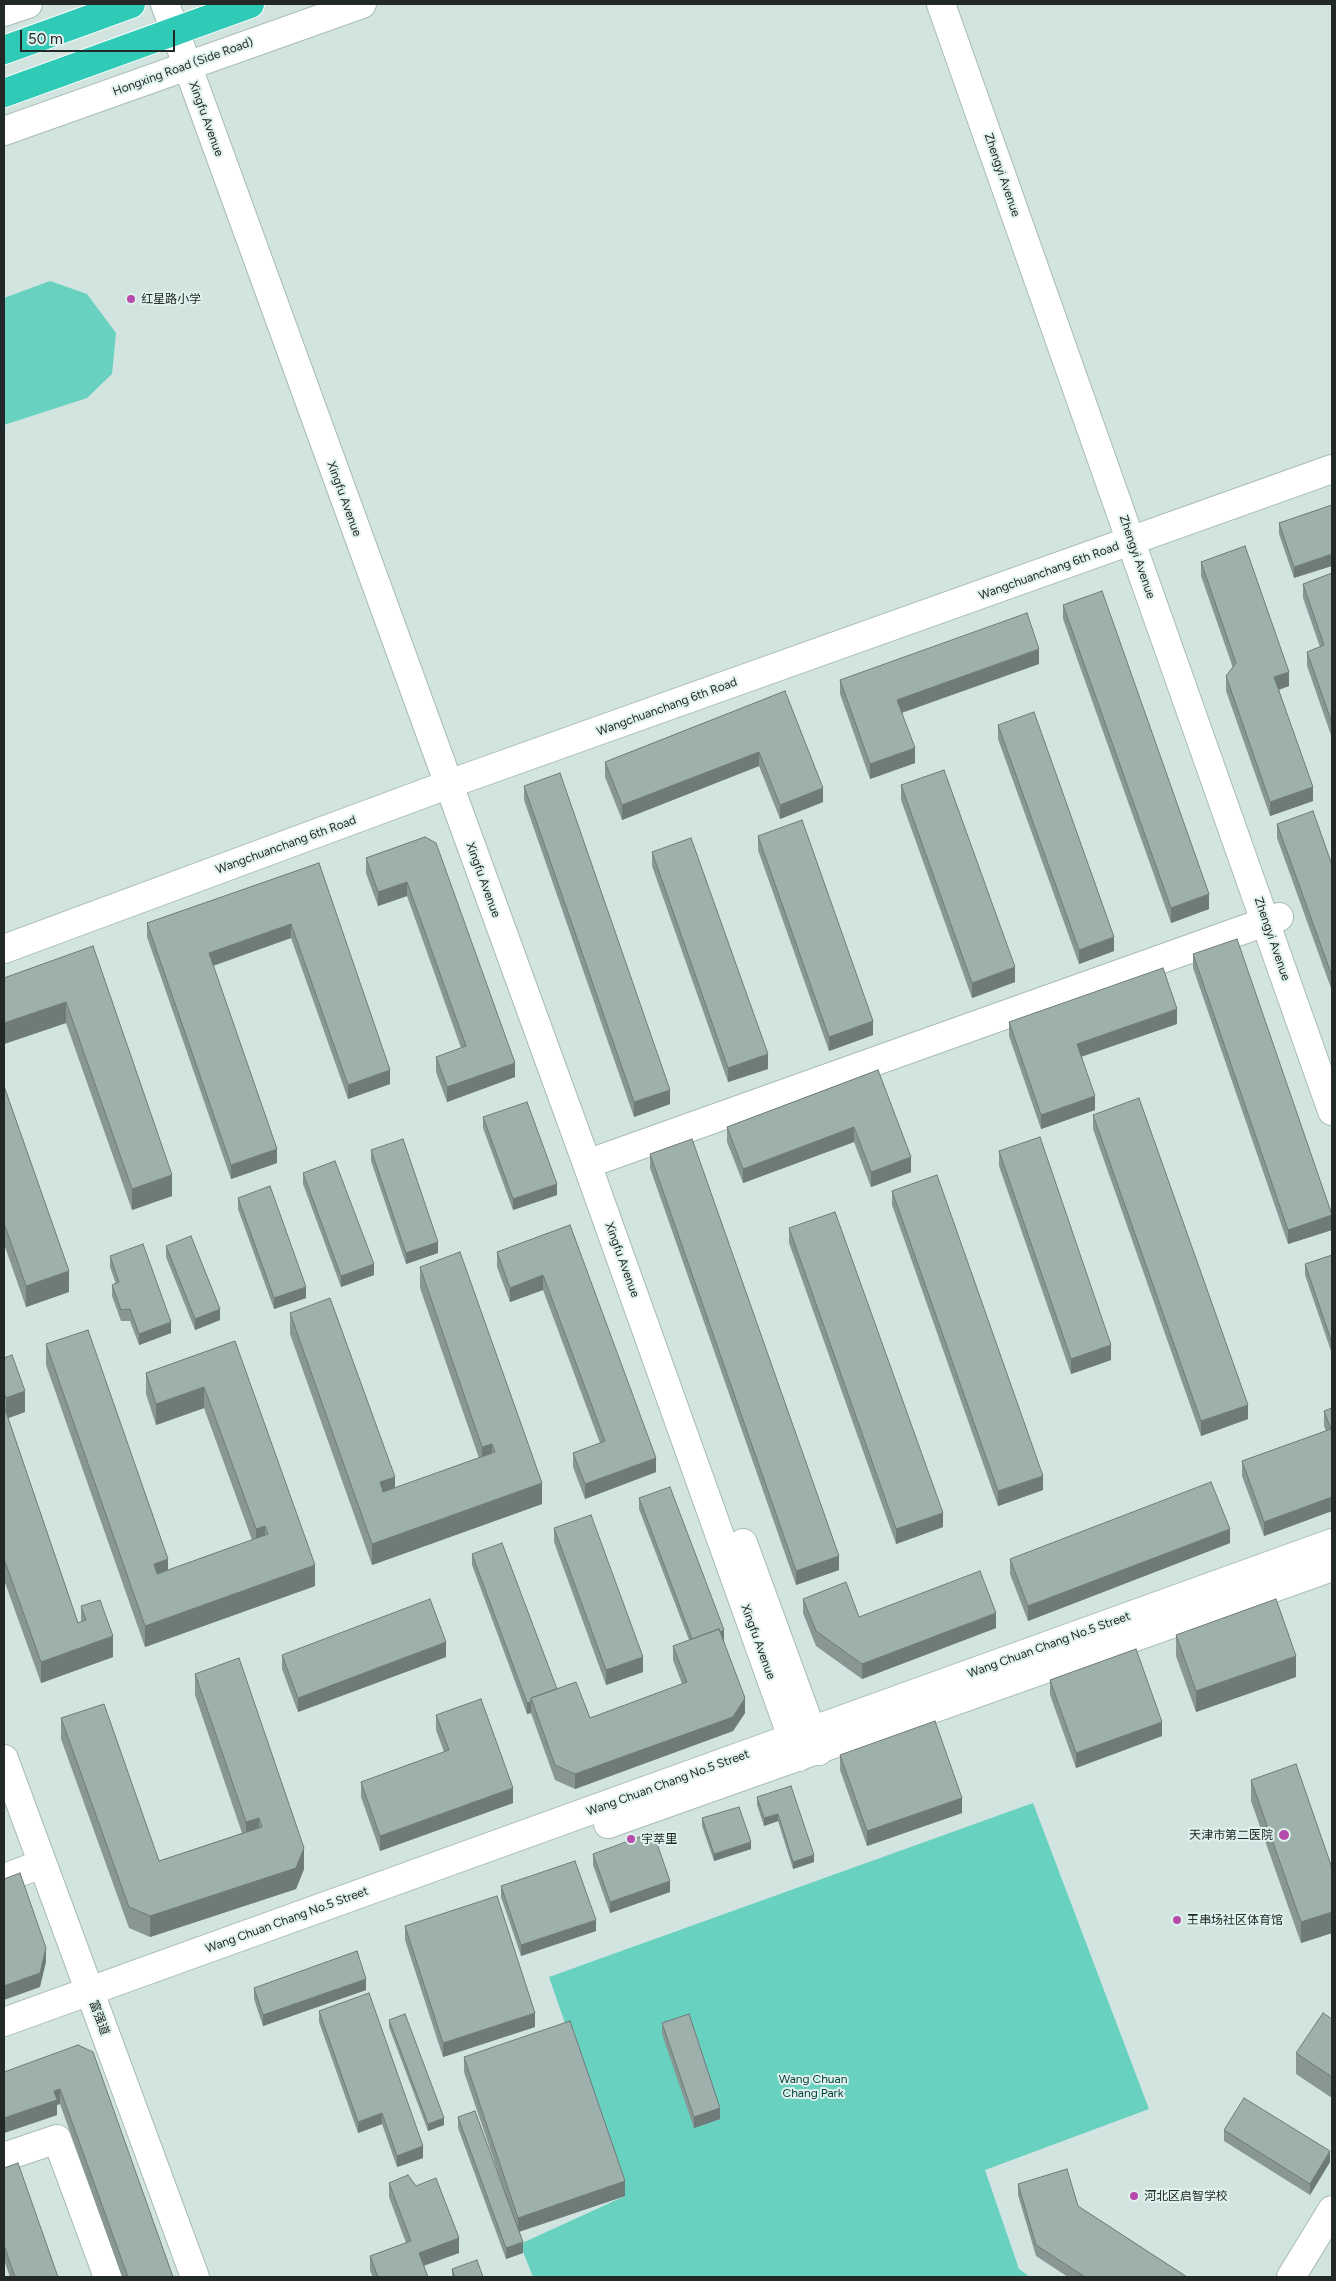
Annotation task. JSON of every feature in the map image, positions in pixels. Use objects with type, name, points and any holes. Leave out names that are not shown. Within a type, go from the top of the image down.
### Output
[{"type":"highway","points":[[4,50],[131,4]]},
{"type":"highway","points":[[4,93],[181,20],[250,4]]},
{"type":"street","points":[[4,12],[28,4]]},
{"type":"street","name":"Xingfu Avenue","points":[[165,4],[181,20],[194,63],[806,1744]]},
{"type":"street","name":"Hongxing Road (Side Road)","points":[[4,131],[362,4]]},
{"type":"street","name":"Zhengyi Avenue","points":[[941,4],[1138,540],[1273,920],[1332,1111]]},
{"type":"street","name":"Zhengyi Avenue","points":[[956,4],[1138,540]]},
{"type":"street","name":"Wangchuanchang 6th Road","points":[[4,949],[456,782],[1332,470]]},
{"type":"street","points":[[594,1161],[1273,920]]},
{"type":"street","name":"Zhengyi Avenue","points":[[1273,920],[1332,1064]]},
{"type":"street","name":"Wang Chuan Chang No.5 Street","points":[[806,1744],[1332,1543]]},
{"type":"street","name":"Wang Chuan Chang No.5 Street","points":[[4,2022],[91,1999],[806,1744],[1332,1567]]},
{"type":"street","name":"富强道","points":[[4,1759],[195,2277]]},
{"type":"street","points":[[4,1878],[42,1864]]},
{"type":"street","name":"Wang Chuan Chang No.5 Street","points":[[4,2040],[91,1999]]},
{"type":"street","points":[[4,2157],[57,2139],[108,2277]]},
{"type":"street","points":[[1291,2277],[1329,2221]]},
{"type":"green space","points":[[50,281],[87,294],[116,333],[112,374],[87,398],[4,425],[4,298]]},
{"type":"green space","name":"Wang Chuan Chang Park","points":[[1033,1803],[1149,2109],[985,2170],[1019,2269],[1030,2277],[533,2277],[520,2244],[625,2196],[549,1977]]},
{"type":"building","points":[[1332,505],[1332,554],[1294,567],[1279,523]]},
{"type":"building","points":[[1245,546],[1289,672],[1274,677],[1313,787],[1270,802],[1226,676],[1236,663],[1201,562]]},
{"type":"building","points":[[1332,573],[1332,723],[1307,652],[1324,645],[1303,584]]},
{"type":"building","points":[[1102,591],[1209,894],[1171,908],[1063,605]]},
{"type":"building","points":[[1027,613],[1039,649],[897,700],[915,748],[870,764],[840,680]]},
{"type":"building","points":[[785,691],[823,788],[780,805],[759,752],[622,805],[605,762]]},
{"type":"building","points":[[1034,712],[1114,937],[1079,950],[998,725]]},
{"type":"building","points":[[944,770],[1015,967],[972,983],[901,785]]},
{"type":"building","points":[[560,773],[670,1090],[634,1102],[524,786]]},
{"type":"building","points":[[1313,811],[1332,865],[1332,976],[1277,824]]},
{"type":"building","points":[[802,820],[873,1021],[829,1037],[758,836]]},
{"type":"building","points":[[425,837],[436,843],[515,1063],[447,1087],[436,1057],[466,1046],[407,882],[378,892],[366,858]]},
{"type":"building","points":[[691,838],[768,1054],[728,1068],[652,852]]},
{"type":"building","points":[[319,863],[390,1070],[348,1085],[291,924],[209,953],[277,1149],[231,1165],[147,923]]},
{"type":"building","points":[[1237,939],[1332,1215],[1288,1230],[1193,954]]},
{"type":"building","points":[[93,946],[172,1175],[132,1189],[66,1002],[4,1023],[4,978]]},
{"type":"building","points":[[1163,968],[1177,1009],[1077,1044],[1095,1096],[1041,1115],[1009,1022]]},
{"type":"building","points":[[878,1070],[911,1157],[871,1172],[854,1127],[743,1169],[727,1127]]},
{"type":"building","points":[[4,1086],[69,1271],[26,1286],[4,1223]]},
{"type":"building","points":[[1139,1098],[1248,1405],[1201,1421],[1093,1115]]},
{"type":"building","points":[[527,1102],[557,1184],[513,1199],[483,1117]]},
{"type":"building","points":[[1040,1137],[1111,1345],[1071,1359],[999,1151]]},
{"type":"building","points":[[403,1139],[438,1242],[406,1253],[371,1150]]},
{"type":"building","points":[[692,1139],[839,1556],[796,1571],[650,1154]]},
{"type":"building","points":[[335,1161],[374,1264],[341,1276],[303,1173]]},
{"type":"building","points":[[937,1175],[1043,1476],[998,1491],[892,1191]]},
{"type":"building","points":[[270,1186],[306,1287],[274,1298],[238,1198]]},
{"type":"building","points":[[835,1212],[943,1513],[896,1529],[789,1228]]},
{"type":"building","points":[[570,1225],[656,1458],[585,1484],[573,1453],[605,1441],[543,1275],[510,1288],[497,1252]]},
{"type":"building","points":[[191,1236],[220,1309],[195,1319],[166,1246]]},
{"type":"building","points":[[143,1244],[171,1322],[139,1334],[130,1309],[121,1310],[112,1285],[119,1282],[110,1256]]},
{"type":"building","points":[[460,1252],[542,1483],[372,1544],[290,1313],[330,1298],[395,1477],[380,1482],[383,1492],[495,1452],[492,1444],[482,1447],[420,1267]]},
{"type":"building","points":[[1332,1255],[1332,1343],[1305,1264]]},
{"type":"building","points":[[88,1330],[168,1559],[154,1564],[157,1574],[268,1534],[265,1526],[256,1529],[204,1387],[156,1404],[146,1373],[235,1341],[315,1565],[145,1626],[46,1344]]},
{"type":"building","points":[[12,1355],[25,1391],[6,1398],[4,1392],[4,1358]]},
{"type":"building","points":[[4,1406],[78,1623],[86,1620],[81,1606],[100,1600],[113,1636],[41,1662],[4,1559]]},
{"type":"building","points":[[1332,1408],[1332,1497],[1264,1522],[1242,1461],[1331,1429],[1324,1411]]},
{"type":"building","points":[[1211,1482],[1230,1529],[1028,1606],[1010,1559]]},
{"type":"building","points":[[670,1487],[724,1630],[720,1632],[719,1629],[692,1639],[639,1498]]},
{"type":"building","points":[[591,1515],[643,1657],[606,1670],[554,1528]]},
{"type":"building","points":[[502,1543],[557,1689],[531,1698],[531,1702],[527,1703],[472,1554]]},
{"type":"building","points":[[980,1571],[996,1613],[862,1664],[816,1631],[803,1599],[846,1582],[859,1617]]},
{"type":"building","points":[[430,1599],[446,1642],[298,1698],[282,1655]]},
{"type":"building","points":[[1276,1599],[1296,1656],[1196,1691],[1176,1635]]},
{"type":"building","points":[[719,1629],[745,1698],[733,1717],[575,1774],[555,1765],[531,1698],[576,1682],[590,1718],[687,1682],[673,1646]]},
{"type":"building","points":[[1136,1649],[1162,1722],[1076,1753],[1050,1680]]},
{"type":"building","points":[[239,1658],[304,1848],[296,1868],[150,1916],[129,1907],[61,1718],[104,1704],[159,1861],[262,1827],[259,1818],[246,1822],[195,1674]]},
{"type":"building","points":[[481,1699],[513,1788],[380,1836],[361,1782],[449,1750],[436,1715]]},
{"type":"building","points":[[935,1721],[962,1798],[867,1831],[840,1755]]},
{"type":"building","points":[[1296,1764],[1332,1868],[1332,1912],[1301,1922],[1251,1780]]},
{"type":"building","points":[[791,1786],[814,1855],[793,1862],[778,1814],[764,1818],[757,1797]]},
{"type":"building","points":[[739,1807],[751,1842],[714,1854],[702,1818]]},
{"type":"building","points":[[653,1832],[670,1881],[610,1902],[593,1854]]},
{"type":"building","points":[[575,1861],[596,1920],[521,1945],[501,1886]]},
{"type":"building","points":[[20,1873],[46,1948],[40,1973],[4,1986],[4,1879]]},
{"type":"building","points":[[497,1896],[535,2013],[443,2043],[405,1926]]},
{"type":"building","points":[[357,1951],[366,1979],[263,2015],[254,1988]]},
{"type":"building","points":[[369,1993],[423,2146],[397,2156],[382,2113],[358,2122],[319,2011]]},
{"type":"building","points":[[1323,2013],[1332,2019],[1332,2077],[1296,2053]]},
{"type":"building","points":[[405,2014],[444,2118],[428,2124],[389,2020]]},
{"type":"building","points":[[689,2014],[720,2108],[694,2117],[662,2023]]},
{"type":"building","points":[[570,2021],[625,2181],[518,2218],[464,2057]]},
{"type":"building","points":[[78,2045],[93,2052],[173,2277],[128,2277],[60,2089],[54,2091],[57,2100],[4,2118],[4,2072]]},
{"type":"building","points":[[1244,2098],[1330,2151],[1310,2184],[1224,2130]]},
{"type":"building","points":[[475,2111],[523,2242],[506,2248],[458,2117]]},
{"type":"building","points":[[18,2163],[58,2277],[15,2277],[4,2245],[4,2168]]},
{"type":"building","points":[[1067,2169],[1078,2206],[1187,2277],[1085,2277],[1036,2245],[1018,2184]]},
{"type":"building","points":[[408,2175],[416,2186],[436,2178],[459,2238],[419,2253],[428,2277],[378,2277],[370,2256],[411,2241],[389,2183]]},
{"type":"building","points":[[477,2260],[483,2277],[455,2277],[452,2269]]},
{"type":"place","name":"红星路小学","points":[[131,299]]},
{"type":"place","name":"天津市第二医院","points":[[1284,1835]]},
{"type":"place","name":"宇萃里","points":[[631,1839]]},
{"type":"place","name":"王串场社区体育馆","points":[[1177,1920]]},
{"type":"place","name":"河北区启智学校","points":[[1134,2196]]}]
